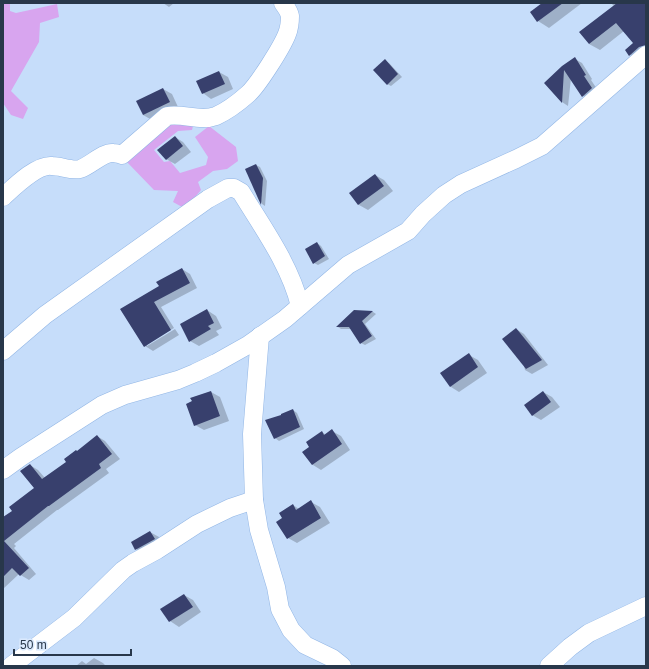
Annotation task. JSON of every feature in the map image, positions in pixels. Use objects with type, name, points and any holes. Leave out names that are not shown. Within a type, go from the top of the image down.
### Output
[{"type":"street","points":[[3,197],[28,176],[46,166],[77,170],[84,168],[108,153],[122,155],[167,116],[175,115],[206,119],[222,113],[249,93],[259,81],[286,36],[290,16],[283,3]]},
{"type":"street","points":[[3,470],[102,405],[125,396],[178,380],[195,373],[241,349],[276,325],[348,265],[408,231],[432,204],[456,188],[542,146],[646,55]]},
{"type":"street","points":[[3,351],[45,315],[208,199],[228,188],[234,188],[241,192],[281,259],[298,295],[300,306]]},
{"type":"street","points":[[260,336],[252,434],[254,500],[259,530],[276,587],[280,609],[291,630],[305,645],[332,658],[342,666]]},
{"type":"street","points":[[11,666],[74,618],[123,570],[133,563],[157,550],[197,524],[230,508],[254,500]]},
{"type":"street","points":[[549,666],[570,647],[589,633],[646,606]]},
{"type":"shaded area","points":[[3,3],[10,3],[10,11],[16,13],[57,4],[59,17],[40,23],[39,42],[11,91],[28,108],[23,119],[11,115],[3,103]]},
{"type":"shaded area","points":[[171,118],[194,122],[192,130],[178,131],[154,150],[164,162],[170,161],[180,173],[206,165],[208,157],[195,137],[209,126],[236,147],[238,161],[227,169],[213,171],[198,182],[201,190],[184,208],[173,202],[178,191],[154,190],[126,161]]},
{"type":"building","points":[[542,3],[563,3],[537,22],[530,12]]},
{"type":"building","points":[[617,3],[646,3],[646,45],[639,47],[629,56],[625,50],[633,43],[616,23],[589,44],[579,32]]},
{"type":"building","points":[[575,57],[586,75],[584,76],[592,88],[582,97],[564,70],[562,103],[544,83],[562,66]]},
{"type":"building","points":[[385,59],[398,74],[387,85],[373,70]]},
{"type":"building","points":[[219,71],[225,84],[202,94],[196,81]]},
{"type":"building","points":[[163,88],[170,102],[143,115],[136,101]]},
{"type":"building","points":[[175,136],[183,146],[166,160],[157,150]]},
{"type":"building","points":[[256,164],[263,178],[261,205],[245,169]]},
{"type":"building","points":[[375,174],[384,186],[358,205],[349,193]]},
{"type":"building","points":[[317,242],[325,256],[313,264],[305,249]]},
{"type":"building","points":[[182,268],[190,283],[154,302],[171,330],[144,347],[120,309],[159,286],[156,282]]},
{"type":"building","points":[[207,309],[214,323],[208,326],[211,329],[189,342],[180,324]]},
{"type":"building","points":[[354,310],[373,311],[362,321],[372,336],[360,344],[349,327],[336,327]]},
{"type":"building","points":[[516,328],[542,360],[526,369],[502,339]]},
{"type":"building","points":[[469,353],[478,367],[450,387],[440,373]]},
{"type":"building","points":[[211,391],[220,416],[194,426],[186,404],[192,401],[190,398]]},
{"type":"building","points":[[543,391],[551,402],[532,416],[524,405]]},
{"type":"building","points":[[293,409],[300,427],[274,439],[265,420]]},
{"type":"building","points":[[332,429],[342,444],[312,465],[302,452],[309,447],[306,442],[322,431],[324,435]]},
{"type":"building","points":[[97,435],[112,454],[99,464],[101,468],[48,506],[4,541],[29,568],[20,576],[12,568],[3,577],[3,517],[12,511],[9,507],[34,488],[20,471],[30,464],[42,479],[66,462],[64,459]]},
{"type":"building","points":[[311,500],[321,518],[287,539],[276,522],[282,518],[279,513],[293,504],[296,510]]},
{"type":"building","points":[[150,531],[155,539],[135,550],[131,542]]},
{"type":"building","points":[[184,594],[193,607],[169,622],[160,609]]}]
